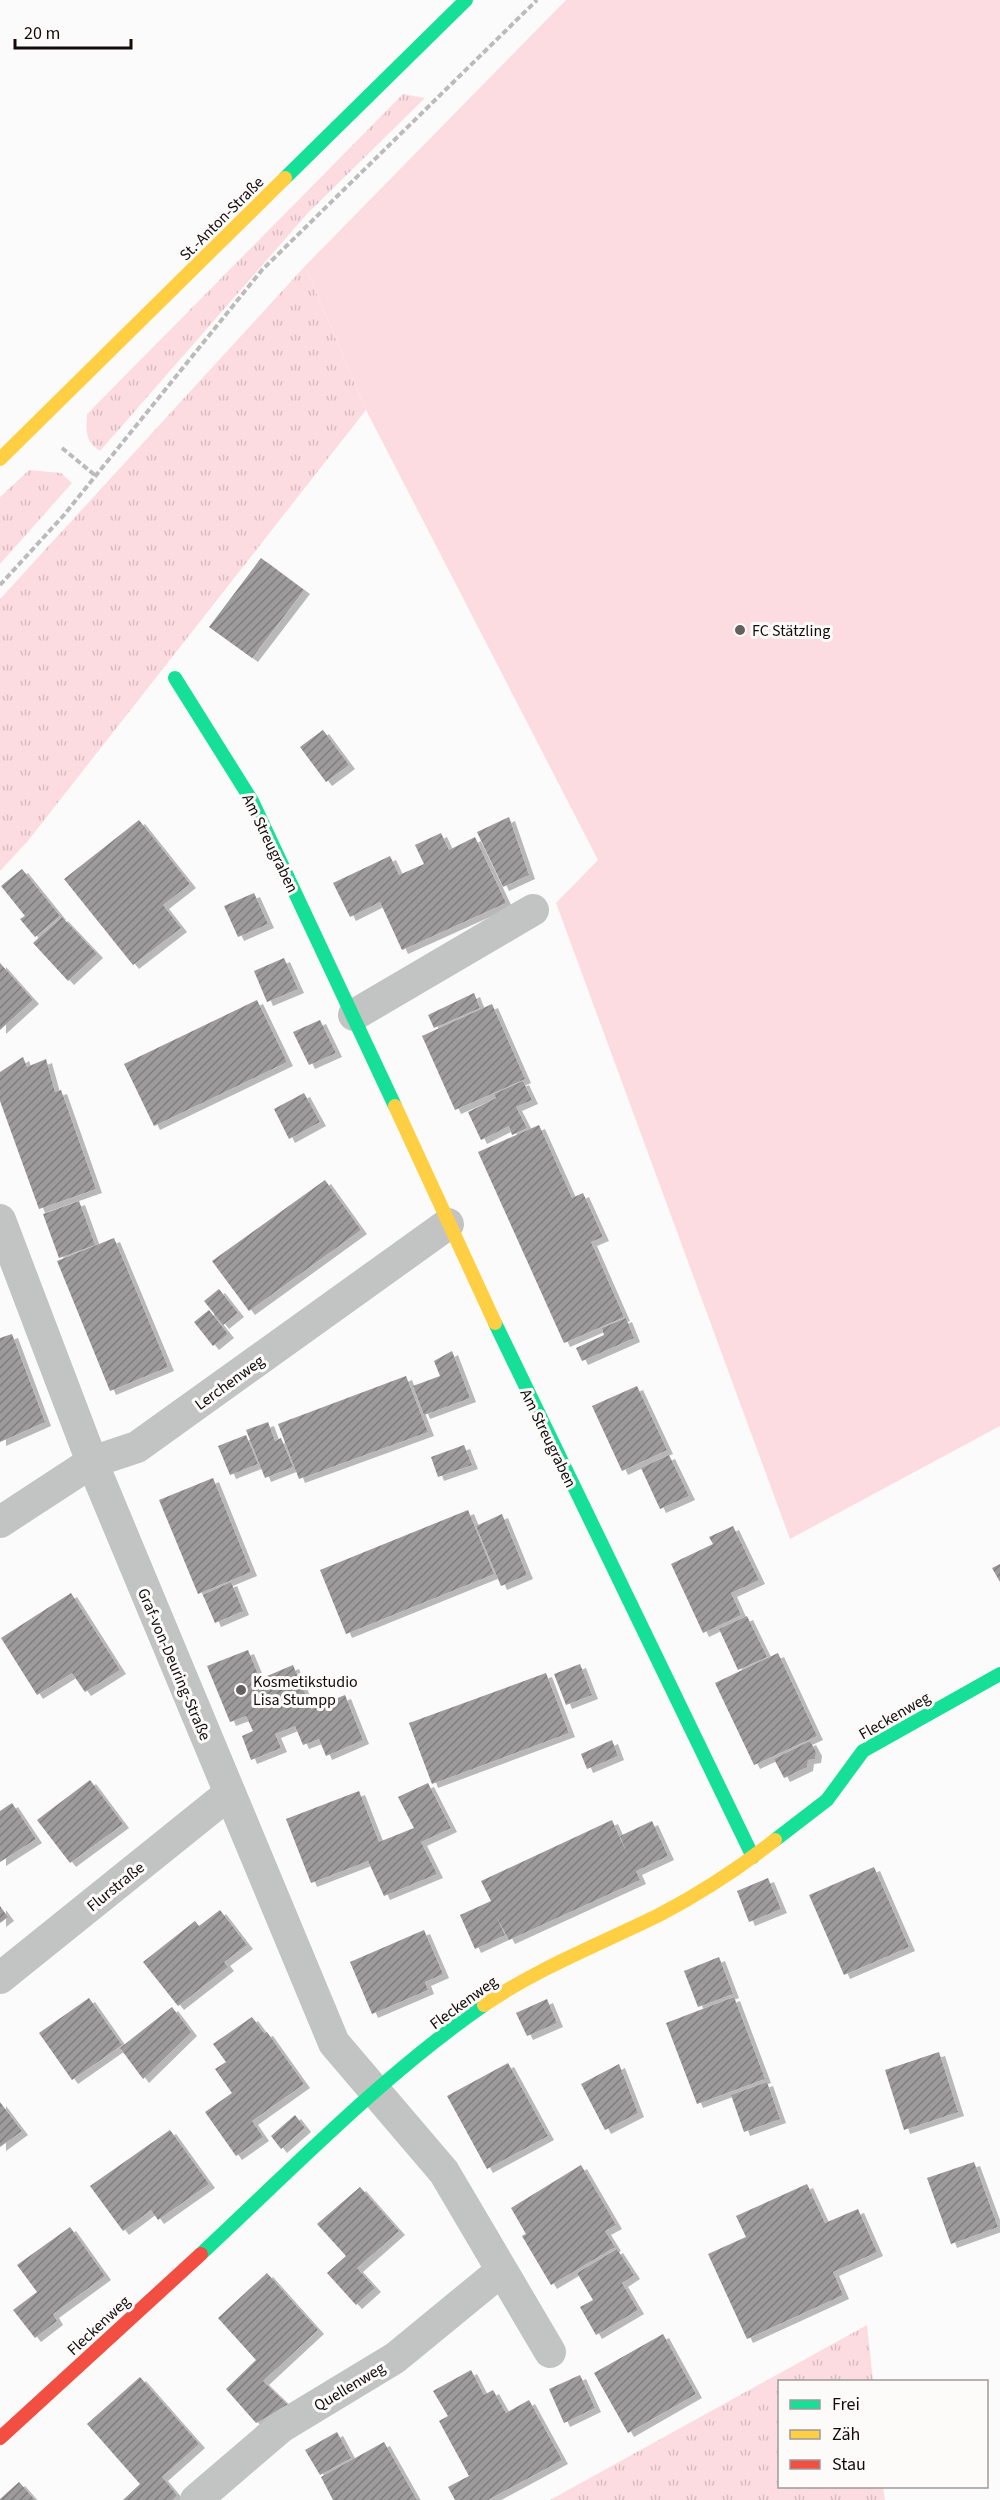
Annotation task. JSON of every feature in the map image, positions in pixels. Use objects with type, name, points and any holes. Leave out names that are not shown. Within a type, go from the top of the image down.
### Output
[{"type":"street","name":"St.-Anton-Straße","points":[[0,459],[466,0]]},
{"type":"street","name":"Am Streugraben","points":[[175,678],[252,801],[354,1015],[448,1224],[675,1700],[753,1857]]},
{"type":"street","points":[[354,1015],[533,910]]},
{"type":"street","name":"Graf-von-Deuring-Straße","points":[[0,1220],[92,1462],[334,2043],[377,2092]]},
{"type":"street","name":"Lerchenweg","points":[[0,1522],[92,1462],[137,1447],[448,1224]]},
{"type":"street","name":"Fleckenweg","points":[[0,2438],[377,2092],[451,2028],[510,1987],[662,1913],[753,1857],[827,1800],[862,1751],[1000,1674]]},
{"type":"street","name":"Flurstraße","points":[[0,1978],[230,1793]]},
{"type":"street","points":[[377,2092],[444,2172],[550,2352]]},
{"type":"street","name":"Quellenweg","points":[[196,2500],[281,2427],[395,2358],[501,2271]]},
{"type":"path","points":[[0,585],[64,515],[262,270],[537,0]]},
{"type":"path","points":[[34,425],[96,476]]},
{"type":"green space","name":"FC Stätzling","points":[[566,0],[1000,0],[1000,1426],[790,1539],[556,903],[598,860],[366,410],[305,266]]},
{"type":"green space","points":[[403,94],[425,98],[307,214],[100,451],[95,447],[88,436],[87,414]]},
{"type":"green space","points":[[305,266],[366,410],[27,842],[0,871],[0,599]]},
{"type":"green space","points":[[29,470],[61,473],[72,483],[0,564],[0,497]]},
{"type":"green space","points":[[867,2325],[873,2380],[778,2380],[778,2488],[883,2488],[885,2500],[550,2500]]},
{"type":"building","points":[[261,558],[304,590],[252,658],[209,627]]},
{"type":"building","points":[[323,730],[349,765],[326,782],[300,747]]},
{"type":"building","points":[[509,817],[529,875],[503,887],[477,832]]},
{"type":"building","points":[[139,820],[190,884],[163,905],[181,928],[133,965],[64,879]]},
{"type":"building","points":[[441,833],[449,850],[475,837],[506,903],[402,950],[380,902],[350,917],[333,883],[390,856],[399,875],[424,864],[415,845]]},
{"type":"building","points":[[22,869],[60,916],[35,937],[20,919],[25,916],[1,886]]},
{"type":"building","points":[[254,893],[268,924],[238,937],[224,906]]},
{"type":"building","points":[[62,917],[97,954],[68,981],[33,943]]},
{"type":"building","points":[[284,958],[298,989],[267,1002],[254,971]]},
{"type":"building","points":[[0,963],[33,1000],[0,1030]]},
{"type":"building","points":[[474,993],[480,1008],[434,1028],[428,1015]]},
{"type":"building","points":[[257,1000],[287,1062],[154,1126],[124,1064]]},
{"type":"building","points":[[492,1004],[525,1079],[455,1110],[422,1036]]},
{"type":"building","points":[[320,1020],[336,1053],[309,1065],[293,1032]]},
{"type":"building","points":[[23,1057],[27,1067],[46,1059],[55,1092],[61,1090],[96,1189],[39,1209],[0,1101],[0,1072]]},
{"type":"building","points":[[523,1081],[532,1100],[516,1107],[527,1128],[512,1135],[509,1126],[481,1140],[468,1112],[496,1098],[494,1094]]},
{"type":"building","points":[[304,1093],[320,1122],[289,1139],[274,1109]]},
{"type":"building","points":[[539,1125],[572,1198],[583,1193],[603,1237],[591,1242],[624,1317],[564,1343],[478,1152]]},
{"type":"building","points":[[325,1180],[361,1230],[249,1311],[212,1261]]},
{"type":"building","points":[[79,1201],[95,1245],[59,1258],[43,1214]]},
{"type":"building","points":[[114,1238],[168,1367],[110,1391],[57,1261]]},
{"type":"building","points":[[219,1289],[238,1313],[223,1325],[204,1301]]},
{"type":"building","points":[[209,1310],[228,1334],[213,1346],[194,1322]]},
{"type":"building","points":[[626,1318],[634,1338],[582,1361],[576,1348],[604,1335],[602,1328]]},
{"type":"building","points":[[12,1334],[45,1422],[0,1442],[0,1338]]},
{"type":"building","points":[[452,1351],[470,1398],[424,1415],[413,1386],[440,1376],[434,1361]]},
{"type":"building","points":[[406,1376],[428,1432],[299,1479],[278,1424]]},
{"type":"building","points":[[637,1386],[667,1450],[622,1471],[592,1406]]},
{"type":"building","points":[[268,1422],[275,1441],[281,1438],[293,1467],[265,1478],[246,1430]]},
{"type":"building","points":[[246,1435],[258,1464],[230,1475],[218,1446]]},
{"type":"building","points":[[464,1445],[472,1465],[438,1477],[431,1457]]},
{"type":"building","points":[[669,1455],[689,1496],[660,1509],[641,1468]]},
{"type":"building","points":[[213,1478],[251,1572],[198,1594],[159,1500]]},
{"type":"building","points":[[468,1510],[494,1574],[346,1634],[320,1570]]},
{"type":"building","points":[[502,1514],[527,1575],[501,1586],[476,1526]]},
{"type":"building","points":[[733,1526],[759,1580],[731,1593],[741,1615],[703,1633],[671,1564],[713,1544],[709,1537]]},
{"type":"building","points":[[1000,1564],[1000,1582],[992,1568]]},
{"type":"building","points":[[231,1582],[243,1611],[215,1623],[203,1595]]},
{"type":"building","points":[[71,1593],[120,1670],[85,1692],[72,1673],[37,1695],[1,1638]]},
{"type":"building","points":[[747,1616],[767,1657],[738,1670],[719,1629]]},
{"type":"building","points":[[248,1650],[260,1679],[293,1665],[311,1709],[345,1695],[363,1740],[326,1756],[319,1739],[303,1745],[295,1726],[275,1734],[281,1748],[251,1760],[242,1736],[253,1731],[246,1716],[230,1722],[207,1666]]},
{"type":"building","points":[[778,1653],[817,1736],[754,1765],[715,1683]]},
{"type":"building","points":[[580,1664],[592,1695],[566,1705],[554,1674]]},
{"type":"building","points":[[546,1673],[569,1733],[432,1784],[409,1723]]},
{"type":"building","points":[[612,1740],[618,1756],[587,1769],[581,1754]]},
{"type":"building","points":[[810,1741],[816,1752],[815,1759],[808,1760],[807,1767],[784,1778],[774,1759]]},
{"type":"building","points":[[90,1780],[123,1824],[70,1863],[37,1820]]},
{"type":"building","points":[[428,1783],[451,1828],[421,1842],[437,1874],[384,1896],[368,1861],[311,1883],[286,1819],[359,1791],[379,1842],[414,1828],[398,1797]]},
{"type":"building","points":[[12,1803],[36,1839],[0,1862],[0,1811]]},
{"type":"building","points":[[612,1820],[628,1856],[620,1836],[652,1821],[668,1856],[636,1871],[640,1880],[509,1940],[496,1916],[505,1935],[475,1949],[460,1915],[491,1901],[481,1881]]},
{"type":"building","points":[[874,1867],[909,1947],[844,1975],[809,1895]]},
{"type":"building","points":[[768,1878],[781,1909],[749,1922],[737,1891]]},
{"type":"building","points":[[0,1906],[8,1917],[0,1923]]},
{"type":"building","points":[[220,1910],[247,1945],[224,1962],[228,1967],[178,2006],[143,1962],[195,1921],[199,1926]]},
{"type":"building","points":[[424,1930],[443,1974],[425,1982],[428,1990],[372,2014],[350,1962]]},
{"type":"building","points":[[719,1957],[733,1994],[698,2007],[684,1971]]},
{"type":"building","points":[[734,1997],[765,2079],[697,2104],[666,2023]]},
{"type":"building","points":[[89,1998],[122,2045],[72,2080],[39,2033]]},
{"type":"building","points":[[547,1999],[557,2023],[527,2036],[516,2013]]},
{"type":"building","points":[[172,2007],[191,2032],[143,2079],[120,2048]]},
{"type":"building","points":[[252,2017],[264,2033],[267,2032],[304,2084],[252,2121],[263,2137],[236,2156],[205,2112],[232,2093],[215,2069],[226,2062],[213,2044]]},
{"type":"building","points":[[939,2052],[958,2112],[904,2130],[885,2070]]},
{"type":"building","points":[[508,2063],[548,2136],[487,2169],[447,2096]]},
{"type":"building","points":[[619,2064],[638,2113],[605,2130],[581,2084]]},
{"type":"building","points":[[767,2082],[780,2119],[744,2132],[731,2095]]},
{"type":"building","points":[[0,2102],[22,2131],[0,2147]]},
{"type":"building","points":[[295,2115],[305,2128],[281,2149],[271,2136]]},
{"type":"building","points":[[170,2130],[209,2184],[158,2220],[151,2210],[123,2231],[90,2186]]},
{"type":"building","points":[[974,2162],[998,2227],[951,2244],[927,2178]]},
{"type":"building","points":[[581,2165],[616,2225],[605,2231],[615,2247],[551,2285],[522,2236],[526,2234],[511,2208]]},
{"type":"building","points":[[807,2184],[825,2223],[858,2209],[877,2252],[833,2272],[843,2295],[747,2339],[708,2254],[746,2237],[736,2216]]},
{"type":"building","points":[[360,2187],[399,2231],[357,2268],[375,2288],[356,2305],[327,2273],[346,2256],[317,2224]]},
{"type":"building","points":[[70,2227],[105,2276],[53,2314],[57,2321],[35,2338],[13,2310],[37,2292],[17,2265]]},
{"type":"building","points":[[617,2249],[634,2275],[622,2283],[638,2310],[596,2335],[580,2307],[593,2300],[577,2273]]},
{"type":"building","points":[[267,2273],[318,2330],[263,2381],[288,2405],[256,2423],[226,2389],[256,2360],[218,2318]]},
{"type":"building","points":[[663,2334],[696,2394],[628,2433],[594,2373]]},
{"type":"building","points":[[471,2370],[484,2395],[493,2390],[506,2413],[529,2400],[562,2460],[488,2500],[455,2500],[448,2487],[469,2476],[439,2421],[448,2416],[433,2391]]},
{"type":"building","points":[[580,2375],[595,2408],[564,2423],[549,2389]]},
{"type":"building","points":[[140,2377],[199,2444],[162,2477],[177,2495],[172,2500],[123,2500],[140,2484],[87,2424]]},
{"type":"building","points":[[337,2432],[351,2458],[320,2475],[305,2450]]},
{"type":"building","points":[[384,2442],[417,2500],[333,2500],[321,2477]]},
{"type":"building","points":[[19,2482],[35,2500],[0,2500],[0,2499]]},
{"type":"traffic: fast","points":[[285,178],[466,0]]},
{"type":"traffic: fast","points":[[175,678],[252,801],[395,1106]]},
{"type":"traffic: fast","points":[[495,1323],[753,1857]]},
{"type":"traffic: fast","points":[[775,1840],[827,1800],[863,1751],[1000,1674]]},
{"type":"traffic: fast","points":[[201,2254],[374,2092],[484,2005]]},
{"type":"traffic: slow","points":[[0,459],[285,178]]},
{"type":"traffic: slow","points":[[395,1106],[495,1323]]},
{"type":"traffic: slow","points":[[484,2005],[526,1979],[674,1907],[747,1861],[775,1840]]},
{"type":"traffic: jam","points":[[0,2438],[201,2254]]},
{"type":"place","name":"FC Stätzling","points":[[740,630]]},
{"type":"place","name":"Kosmetikstudio Lisa Stumpp","points":[[241,1690]]}]
